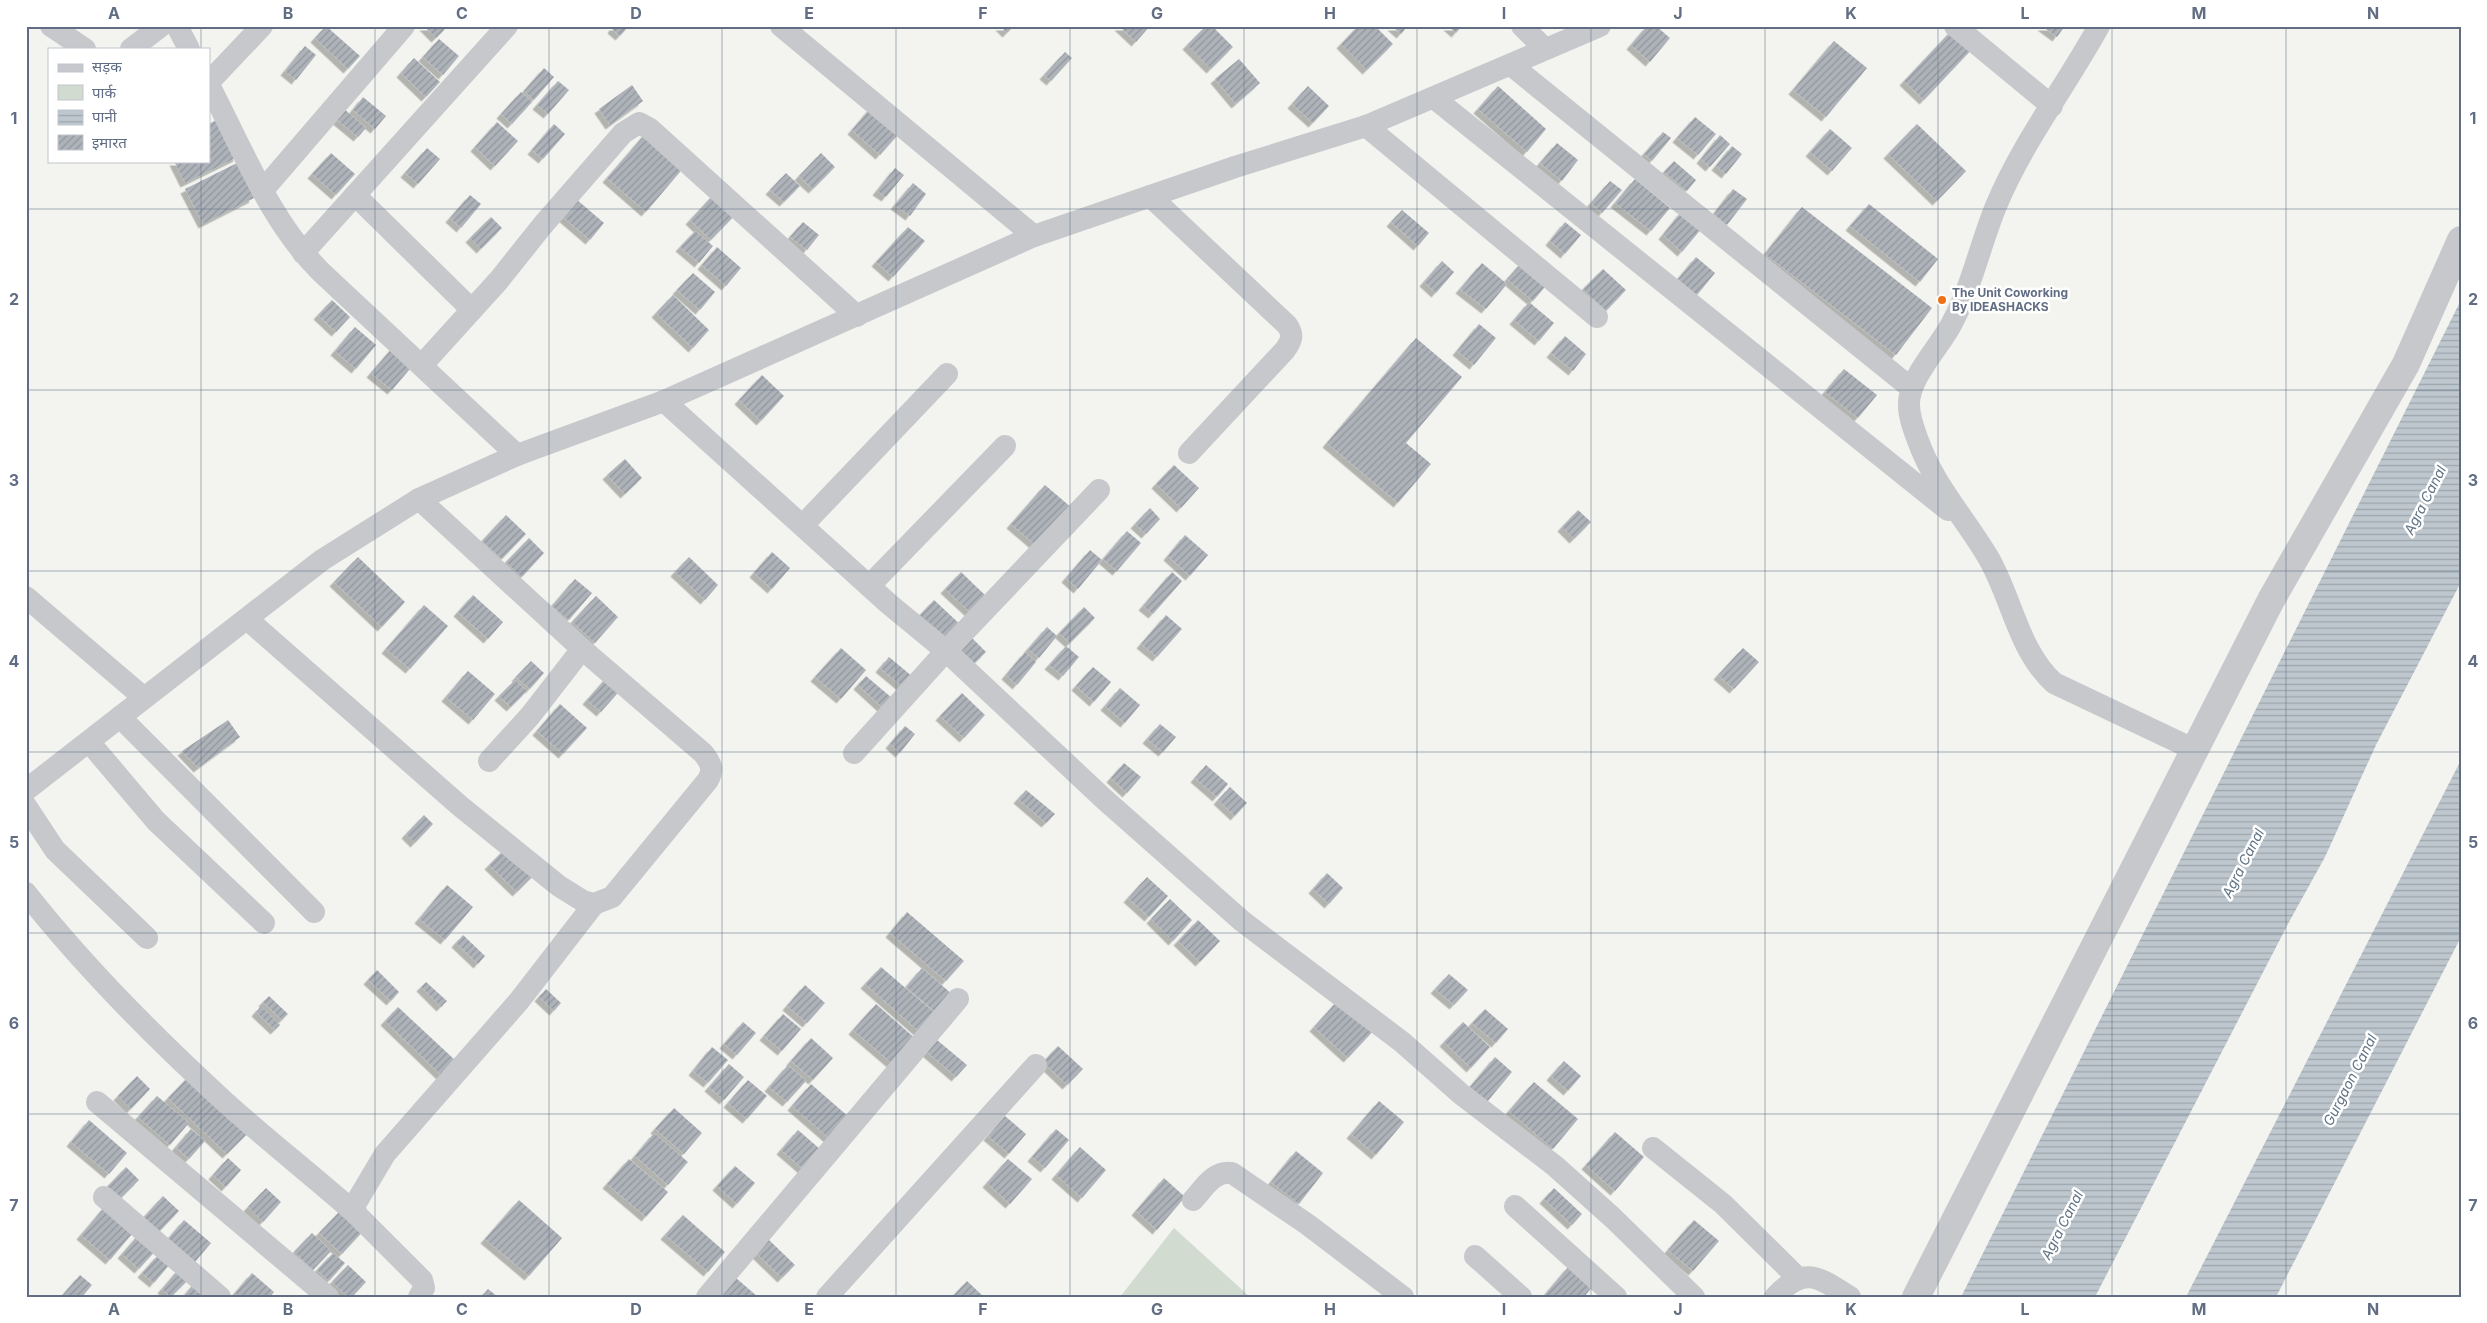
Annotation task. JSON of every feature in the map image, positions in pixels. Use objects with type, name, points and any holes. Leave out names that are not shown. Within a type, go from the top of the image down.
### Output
[{"type":"street","points":[[51,26],[84,48]]},
{"type":"street","points":[[132,48],[161,26]]},
{"type":"street","points":[[177,26],[188,48]]},
{"type":"street","points":[[210,83],[262,26]]},
{"type":"street","points":[[263,190],[404,26]]},
{"type":"street","points":[[303,253],[507,26]]},
{"type":"street","points":[[781,26],[1034,236]]},
{"type":"street","points":[[1522,26],[1544,48]]},
{"type":"street","points":[[26,790],[90,743],[143,697],[322,560],[419,499],[517,455],[664,401],[1034,236],[1366,126],[1511,65],[1544,48],[1600,26]]},
{"type":"street","points":[[1955,26],[2052,106]]},
{"type":"street","points":[[2099,26],[1996,206],[1966,295],[1952,324],[1911,388],[1908,405],[1912,424],[1923,454],[1940,489],[1989,558],[2028,650],[2041,672],[2054,683],[2195,750]]},
{"type":"street","points":[[1511,65],[1911,388]]},
{"type":"street","points":[[210,86],[284,229],[303,253],[517,455]]},
{"type":"street","points":[[1434,98],[1964,524]]},
{"type":"street","points":[[422,365],[472,310],[623,133],[639,124],[644,125],[658,135],[857,316]]},
{"type":"street","points":[[1366,126],[1598,317]]},
{"type":"street","points":[[356,195],[472,310]]},
{"type":"street","points":[[1150,196],[1287,325],[1292,333],[1292,338],[1285,350],[1189,453]]},
{"type":"street","points":[[1916,1297],[2276,591],[2406,364],[2461,240]]},
{"type":"street","points":[[803,525],[947,374]]},
{"type":"street","points":[[664,401],[869,586],[946,651],[1104,798],[1242,921],[1402,1042],[1462,1094],[1555,1166],[1613,1218],[1694,1297]]},
{"type":"street","points":[[869,586],[1005,446]]},
{"type":"street","points":[[854,754],[946,651],[1098,490]]},
{"type":"street","points":[[247,619],[460,806],[559,886],[583,901],[594,904],[603,902],[619,890],[708,780],[712,772],[710,762],[703,753],[582,649],[419,499]]},
{"type":"street","points":[[26,597],[143,697]]},
{"type":"street","points":[[489,762],[530,716],[582,649]]},
{"type":"street","points":[[120,716],[314,912]]},
{"type":"street","points":[[90,743],[156,821],[264,923]]},
{"type":"street","points":[[26,806],[55,850],[147,938]]},
{"type":"street","points":[[26,893],[84,962],[146,1027],[225,1102],[355,1213],[422,1280],[424,1288],[420,1297]]},
{"type":"street","points":[[355,1213],[354,1206],[358,1198],[385,1154],[518,1001],[594,904]]},
{"type":"street","points":[[707,1297],[958,999]]},
{"type":"street","points":[[828,1297],[1036,1065]]},
{"type":"street","points":[[97,1102],[328,1297]]},
{"type":"street","points":[[1653,1148],[1723,1204],[1798,1278]]},
{"type":"street","points":[[1193,1200],[1215,1177],[1225,1172],[1232,1173],[1307,1224],[1403,1297]]},
{"type":"street","points":[[104,1197],[220,1297]]},
{"type":"street","points":[[1515,1206],[1616,1297]]},
{"type":"street","points":[[1475,1256],[1521,1297]]},
{"type":"street","points":[[1775,1297],[1798,1278],[1813,1276],[1850,1297]]},
{"type":"green space","points":[[1174,1228],[1250,1297],[1120,1297]]},
{"type":"water","name":"Agra Canal","points":[[2461,300],[2461,582],[2376,745],[2325,857],[2289,922],[2095,1297],[1961,1297]]},
{"type":"water","name":"Gurgaon Canal","points":[[2461,760],[2461,937],[2276,1297],[2186,1297]]},
{"type":"building","points":[[326,26],[360,56],[348,69],[315,38]]},
{"type":"building","points":[[424,26],[448,26],[436,38]]},
{"type":"building","points":[[614,26],[629,26],[620,36],[612,29]]},
{"type":"building","points":[[1000,26],[1014,26],[1007,33]]},
{"type":"building","points":[[1119,26],[1150,26],[1136,42]]},
{"type":"building","points":[[1206,26],[1212,26],[1233,47],[1211,69],[1187,45]]},
{"type":"building","points":[[1358,26],[1375,26],[1393,44],[1367,70],[1341,44]]},
{"type":"building","points":[[1392,26],[1408,26],[1401,34]]},
{"type":"building","points":[[1448,26],[1462,26],[1456,33]]},
{"type":"building","points":[[1647,26],[1656,26],[1670,38],[1650,62],[1631,45]]},
{"type":"building","points":[[2042,26],[2065,26],[2057,37]]},
{"type":"building","points":[[1954,28],[1974,47],[1924,100],[1904,81]]},
{"type":"building","points":[[439,39],[459,56],[443,75],[423,57]]},
{"type":"building","points":[[1834,41],[1867,68],[1826,117],[1793,90]]},
{"type":"building","points":[[305,46],[316,55],[296,80],[285,71]]},
{"type":"building","points":[[1065,52],[1072,58],[1051,81],[1044,75]]},
{"type":"building","points":[[414,58],[440,82],[426,97],[401,73]]},
{"type":"building","points":[[1239,59],[1260,83],[1236,104],[1215,79]]},
{"type":"building","points":[[544,68],[554,77],[534,100],[524,91]]},
{"type":"building","points":[[558,81],[569,90],[548,114],[537,105]]},
{"type":"building","points":[[632,85],[643,101],[610,125],[599,109]]},
{"type":"building","points":[[1308,86],[1329,106],[1313,123],[1292,104]]},
{"type":"building","points":[[1498,86],[1546,129],[1527,152],[1478,109]]},
{"type":"building","points":[[521,92],[532,102],[512,124],[501,114]]},
{"type":"building","points":[[363,97],[386,116],[375,129],[353,110]]},
{"type":"building","points":[[874,104],[903,129],[880,155],[852,130]]},
{"type":"building","points":[[343,108],[366,128],[358,137],[335,118]]},
{"type":"building","points":[[1695,117],[1716,134],[1698,155],[1677,138]]},
{"type":"building","points":[[218,119],[238,157],[185,183],[174,162],[210,162],[210,123]]},
{"type":"building","points":[[497,122],[518,141],[495,166],[475,147]]},
{"type":"building","points":[[554,124],[565,134],[543,159],[532,150]]},
{"type":"building","points":[[1917,124],[1966,171],[1937,201],[1888,154]]},
{"type":"building","points":[[1830,129],[1852,148],[1832,171],[1810,152]]},
{"type":"building","points":[[1663,132],[1671,138],[1652,161],[1644,154]]},
{"type":"building","points":[[646,133],[685,166],[646,212],[607,178]]},
{"type":"building","points":[[1720,135],[1730,144],[1710,167],[1701,159]]},
{"type":"building","points":[[1557,143],[1578,160],[1562,181],[1540,163]]},
{"type":"building","points":[[1732,146],[1742,154],[1726,174],[1716,166]]},
{"type":"building","points":[[427,148],[440,159],[418,184],[405,173]]},
{"type":"building","points":[[331,153],[355,174],[336,195],[312,174]]},
{"type":"building","points":[[821,153],[835,167],[813,189],[799,176]]},
{"type":"building","points":[[1674,161],[1696,180],[1687,191],[1664,172]]},
{"type":"building","points":[[237,163],[254,198],[203,224],[185,189]]},
{"type":"building","points":[[895,168],[904,175],[886,197],[877,191]]},
{"type":"building","points":[[786,173],[800,186],[784,202],[770,190]]},
{"type":"building","points":[[1635,179],[1670,208],[1651,231],[1615,203]]},
{"type":"building","points":[[1610,181],[1622,190],[1602,213],[1591,203]]},
{"type":"building","points":[[913,183],[926,194],[910,216],[895,205]]},
{"type":"building","points":[[1733,189],[1747,199],[1727,225],[1714,214]]},
{"type":"building","points":[[717,191],[739,211],[711,240],[690,220]]},
{"type":"building","points":[[470,195],[481,204],[461,228],[450,218]]},
{"type":"building","points":[[576,199],[604,223],[590,240],[562,216]]},
{"type":"building","points":[[1869,204],[1938,259],[1920,282],[1850,226]]},
{"type":"building","points":[[1802,207],[1932,308],[1896,355],[1765,254]]},
{"type":"building","points":[[1402,210],[1429,233],[1418,246],[1391,222]]},
{"type":"building","points":[[1682,211],[1702,228],[1682,252],[1663,235]]},
{"type":"building","points":[[491,217],[502,228],[481,249],[470,238]]},
{"type":"building","points":[[803,222],[819,235],[807,250],[790,237]]},
{"type":"building","points":[[1565,222],[1581,235],[1565,254],[1550,241]]},
{"type":"building","points":[[908,227],[925,241],[893,277],[876,262]]},
{"type":"building","points":[[695,231],[713,246],[699,263],[680,247]]},
{"type":"building","points":[[717,247],[741,268],[726,286],[702,265]]},
{"type":"building","points":[[1696,257],[1715,273],[1697,295],[1678,279]]},
{"type":"building","points":[[1525,259],[1550,281],[1533,301],[1507,279]]},
{"type":"building","points":[[1442,261],[1454,272],[1436,293],[1424,282]]},
{"type":"building","points":[[1482,263],[1507,284],[1486,309],[1460,289]]},
{"type":"building","points":[[1603,269],[1626,290],[1606,311],[1583,289]]},
{"type":"building","points":[[693,273],[715,292],[700,310],[677,290]]},
{"type":"building","points":[[673,295],[709,330],[693,348],[656,313]]},
{"type":"building","points":[[332,300],[350,317],[336,332],[318,315]]},
{"type":"building","points":[[1529,302],[1554,323],[1539,341],[1514,320]]},
{"type":"building","points":[[1479,324],[1496,338],[1474,365],[1457,351]]},
{"type":"building","points":[[355,327],[376,345],[356,369],[335,351]]},
{"type":"building","points":[[1565,336],[1586,354],[1573,371],[1551,353]]},
{"type":"building","points":[[1416,338],[1462,377],[1406,443],[1431,464],[1398,503],[1327,443]]},
{"type":"building","points":[[395,345],[415,363],[392,390],[371,373]]},
{"type":"building","points":[[1844,369],[1877,395],[1858,418],[1825,392]]},
{"type":"building","points":[[762,375],[784,396],[761,421],[739,400]]},
{"type":"building","points":[[625,459],[642,478],[625,494],[607,475]]},
{"type":"building","points":[[1174,465],[1199,488],[1181,508],[1156,484]]},
{"type":"building","points":[[1045,485],[1073,509],[1039,548],[1011,524]]},
{"type":"building","points":[[1150,508],[1160,519],[1146,534],[1135,524]]},
{"type":"building","points":[[1578,510],[1591,522],[1574,539],[1562,527]]},
{"type":"building","points":[[506,515],[526,534],[502,559],[482,541]]},
{"type":"building","points":[[1127,531],[1141,543],[1117,571],[1103,559]]},
{"type":"building","points":[[1185,535],[1208,555],[1190,576],[1168,556]]},
{"type":"building","points":[[529,538],[544,553],[522,577],[506,562]]},
{"type":"building","points":[[1090,550],[1102,560],[1078,589],[1066,578]]},
{"type":"building","points":[[772,552],[790,568],[772,589],[754,573]]},
{"type":"building","points":[[358,557],[405,602],[382,627],[334,582]]},
{"type":"building","points":[[689,557],[718,585],[705,600],[675,572]]},
{"type":"building","points":[[961,572],[987,597],[972,614],[945,589]]},
{"type":"building","points":[[1172,572],[1182,581],[1153,614],[1143,606]]},
{"type":"building","points":[[575,579],[592,593],[569,620],[552,606]]},
{"type":"building","points":[[473,595],[503,622],[488,639],[458,612]]},
{"type":"building","points":[[596,596],[618,617],[595,643],[572,622]]},
{"type":"building","points":[[934,600],[963,627],[947,644],[918,617]]},
{"type":"building","points":[[424,605],[448,626],[410,669],[386,649]]},
{"type":"building","points":[[1084,607],[1095,618],[1070,643],[1059,633]]},
{"type":"building","points":[[1166,615],[1182,629],[1157,657],[1141,644]]},
{"type":"building","points":[[1047,627],[1057,636],[1039,658],[1028,649]]},
{"type":"building","points":[[967,633],[986,652],[973,665],[954,647]]},
{"type":"building","points":[[1066,646],[1079,657],[1063,676],[1049,665]]},
{"type":"building","points":[[841,648],[866,670],[841,699],[815,677]]},
{"type":"building","points":[[1743,648],[1759,662],[1734,689],[1718,675]]},
{"type":"building","points":[[1025,652],[1036,662],[1017,685],[1006,675]]},
{"type":"building","points":[[889,657],[913,677],[904,688],[880,668]]},
{"type":"building","points":[[531,661],[544,673],[530,689],[516,677]]},
{"type":"building","points":[[1093,667],[1111,682],[1094,702],[1076,686]]},
{"type":"building","points":[[468,671],[495,694],[473,720],[446,697]]},
{"type":"building","points":[[609,675],[623,687],[601,712],[587,700]]},
{"type":"building","points":[[866,676],[892,698],[883,708],[858,685]]},
{"type":"building","points":[[515,680],[527,691],[511,707],[499,696]]},
{"type":"building","points":[[1120,688],[1140,705],[1125,723],[1105,706]]},
{"type":"building","points":[[962,693],[985,715],[964,738],[940,716]]},
{"type":"building","points":[[560,704],[587,728],[563,754],[537,731]]},
{"type":"building","points":[[228,720],[240,737],[198,768],[182,751]]},
{"type":"building","points":[[1160,724],[1176,737],[1163,752],[1147,739]]},
{"type":"building","points":[[905,726],[915,734],[900,753],[890,744]]},
{"type":"building","points":[[1124,763],[1141,777],[1127,793],[1111,778]]},
{"type":"building","points":[[1206,765],[1228,784],[1217,797],[1195,778]]},
{"type":"building","points":[[1230,787],[1247,803],[1235,816],[1218,800]]},
{"type":"building","points":[[1026,790],[1055,814],[1046,823],[1018,799]]},
{"type":"building","points":[[424,815],[433,824],[415,843],[406,834]]},
{"type":"building","points":[[508,846],[536,873],[517,892],[489,865]]},
{"type":"building","points":[[1327,873],[1343,888],[1329,904],[1313,889]]},
{"type":"building","points":[[1147,877],[1168,896],[1149,917],[1128,898]]},
{"type":"building","points":[[447,885],[473,907],[445,940],[419,919]]},
{"type":"building","points":[[1170,899],[1192,920],[1173,941],[1151,919]]},
{"type":"building","points":[[907,912],[964,961],[946,981],[890,933]]},
{"type":"building","points":[[1198,920],[1220,941],[1200,962],[1178,941]]},
{"type":"building","points":[[463,935],[485,956],[478,964],[456,943]]},
{"type":"building","points":[[881,967],[938,1016],[922,1034],[865,984]]},
{"type":"building","points":[[922,968],[953,995],[938,1014],[906,987]]},
{"type":"building","points":[[377,970],[399,992],[391,1001],[368,980]]},
{"type":"building","points":[[1449,974],[1468,990],[1454,1005],[1435,989]]},
{"type":"building","points":[[426,982],[447,1001],[441,1007],[421,987]]},
{"type":"building","points":[[805,985],[825,1003],[807,1023],[787,1006]]},
{"type":"building","points":[[546,989],[561,1003],[554,1011],[539,997]]},
{"type":"building","points":[[269,996],[288,1014],[282,1020],[263,1002]]},
{"type":"building","points":[[1341,997],[1376,1028],[1348,1058],[1314,1027]]},
{"type":"building","points":[[876,1004],[917,1040],[895,1066],[853,1030]]},
{"type":"building","points":[[261,1006],[280,1025],[275,1030],[256,1012]]},
{"type":"building","points":[[398,1007],[456,1061],[442,1076],[385,1021]]},
{"type":"building","points":[[1485,1009],[1508,1029],[1496,1043],[1472,1023]]},
{"type":"building","points":[[783,1014],[801,1029],[782,1051],[764,1036]]},
{"type":"building","points":[[743,1022],[756,1033],[737,1055],[724,1044]]},
{"type":"building","points":[[1463,1022],[1490,1047],[1471,1068],[1444,1042]]},
{"type":"building","points":[[811,1038],[833,1058],[813,1080],[791,1061]]},
{"type":"building","points":[[937,1040],[967,1065],[956,1077],[927,1052]]},
{"type":"building","points":[[1058,1046],[1083,1069],[1067,1085],[1043,1062]]},
{"type":"building","points":[[712,1047],[728,1060],[708,1083],[693,1071]]},
{"type":"building","points":[[1495,1057],[1512,1072],[1487,1102],[1470,1087]]},
{"type":"building","points":[[1564,1061],[1581,1076],[1568,1091],[1551,1076]]},
{"type":"building","points":[[729,1064],[744,1077],[724,1100],[709,1087]]},
{"type":"building","points":[[788,1065],[806,1081],[787,1102],[769,1087]]},
{"type":"building","points":[[192,1073],[251,1130],[227,1154],[168,1098]]},
{"type":"building","points":[[137,1076],[150,1089],[131,1109],[118,1096]]},
{"type":"building","points":[[748,1080],[767,1096],[747,1119],[728,1103]]},
{"type":"building","points":[[1534,1082],[1578,1119],[1553,1149],[1509,1111]]},
{"type":"building","points":[[811,1084],[850,1118],[831,1140],[792,1106]]},
{"type":"building","points":[[157,1096],[189,1123],[170,1145],[138,1117]]},
{"type":"building","points":[[1379,1101],[1404,1122],[1376,1155],[1351,1134]]},
{"type":"building","points":[[674,1108],[702,1133],[684,1154],[655,1129]]},
{"type":"building","points":[[1005,1116],[1026,1134],[1009,1154],[988,1136]]},
{"type":"building","points":[[89,1120],[127,1153],[109,1174],[71,1142]]},
{"type":"building","points":[[191,1129],[205,1141],[189,1159],[176,1147]]},
{"type":"building","points":[[1056,1129],[1069,1140],[1045,1168],[1032,1157]]},
{"type":"building","points":[[798,1130],[821,1150],[804,1170],[781,1150]]},
{"type":"building","points":[[1615,1132],[1644,1157],[1615,1191],[1586,1165]]},
{"type":"building","points":[[654,1133],[688,1162],[668,1185],[635,1156]]},
{"type":"building","points":[[1080,1147],[1106,1170],[1082,1198],[1056,1175]]},
{"type":"building","points":[[1296,1151],[1323,1173],[1299,1204],[1271,1182]]},
{"type":"building","points":[[228,1158],[241,1170],[226,1187],[213,1175]]},
{"type":"building","points":[[629,1159],[668,1192],[646,1217],[607,1184]]},
{"type":"building","points":[[1008,1159],[1032,1179],[1010,1204],[987,1183]]},
{"type":"building","points":[[735,1166],[755,1183],[737,1204],[717,1186]]},
{"type":"building","points":[[126,1167],[139,1180],[120,1199],[107,1187]]},
{"type":"building","points":[[1164,1178],[1185,1197],[1157,1230],[1136,1211]]},
{"type":"building","points":[[266,1188],[281,1202],[263,1222],[248,1207]]},
{"type":"building","points":[[1554,1188],[1582,1214],[1572,1225],[1544,1199]]},
{"type":"building","points":[[163,1196],[179,1211],[159,1232],[144,1217]]},
{"type":"building","points":[[519,1200],[562,1238],[529,1276],[485,1239]]},
{"type":"building","points":[[108,1203],[137,1228],[110,1260],[81,1235]]},
{"type":"building","points":[[344,1207],[366,1228],[342,1254],[319,1233]]},
{"type":"building","points":[[683,1215],[725,1252],[708,1272],[665,1235]]},
{"type":"building","points":[[184,1220],[211,1243],[195,1262],[168,1239]]},
{"type":"building","points":[[1694,1220],[1719,1241],[1693,1271],[1668,1250]]},
{"type":"building","points":[[141,1232],[158,1248],[139,1269],[122,1254]]},
{"type":"building","points":[[312,1233],[331,1251],[313,1270],[294,1252]]},
{"type":"building","points":[[768,1239],[795,1265],[782,1278],[755,1252]]},
{"type":"building","points":[[333,1253],[345,1263],[329,1281],[317,1270]]},
{"type":"building","points":[[159,1254],[170,1264],[154,1283],[142,1273]]},
{"type":"building","points":[[348,1265],[366,1282],[352,1297],[348,1297],[332,1282]]},
{"type":"building","points":[[1569,1266],[1593,1286],[1584,1297],[1543,1297]]},
{"type":"building","points":[[179,1269],[190,1278],[171,1297],[162,1289]]},
{"type":"building","points":[[252,1273],[274,1292],[270,1297],[239,1297],[235,1293]]},
{"type":"building","points":[[80,1275],[92,1285],[82,1297],[61,1297]]},
{"type":"building","points":[[199,1278],[206,1297],[183,1297]]},
{"type":"building","points":[[736,1278],[758,1297],[720,1297]]},
{"type":"building","points":[[967,1281],[984,1297],[952,1297]]},
{"type":"building","points":[[488,1289],[498,1297],[481,1297]]},
{"type":"place","name":"The Unit Coworking By IDEASHACKS","points":[[1942,300]]}]
